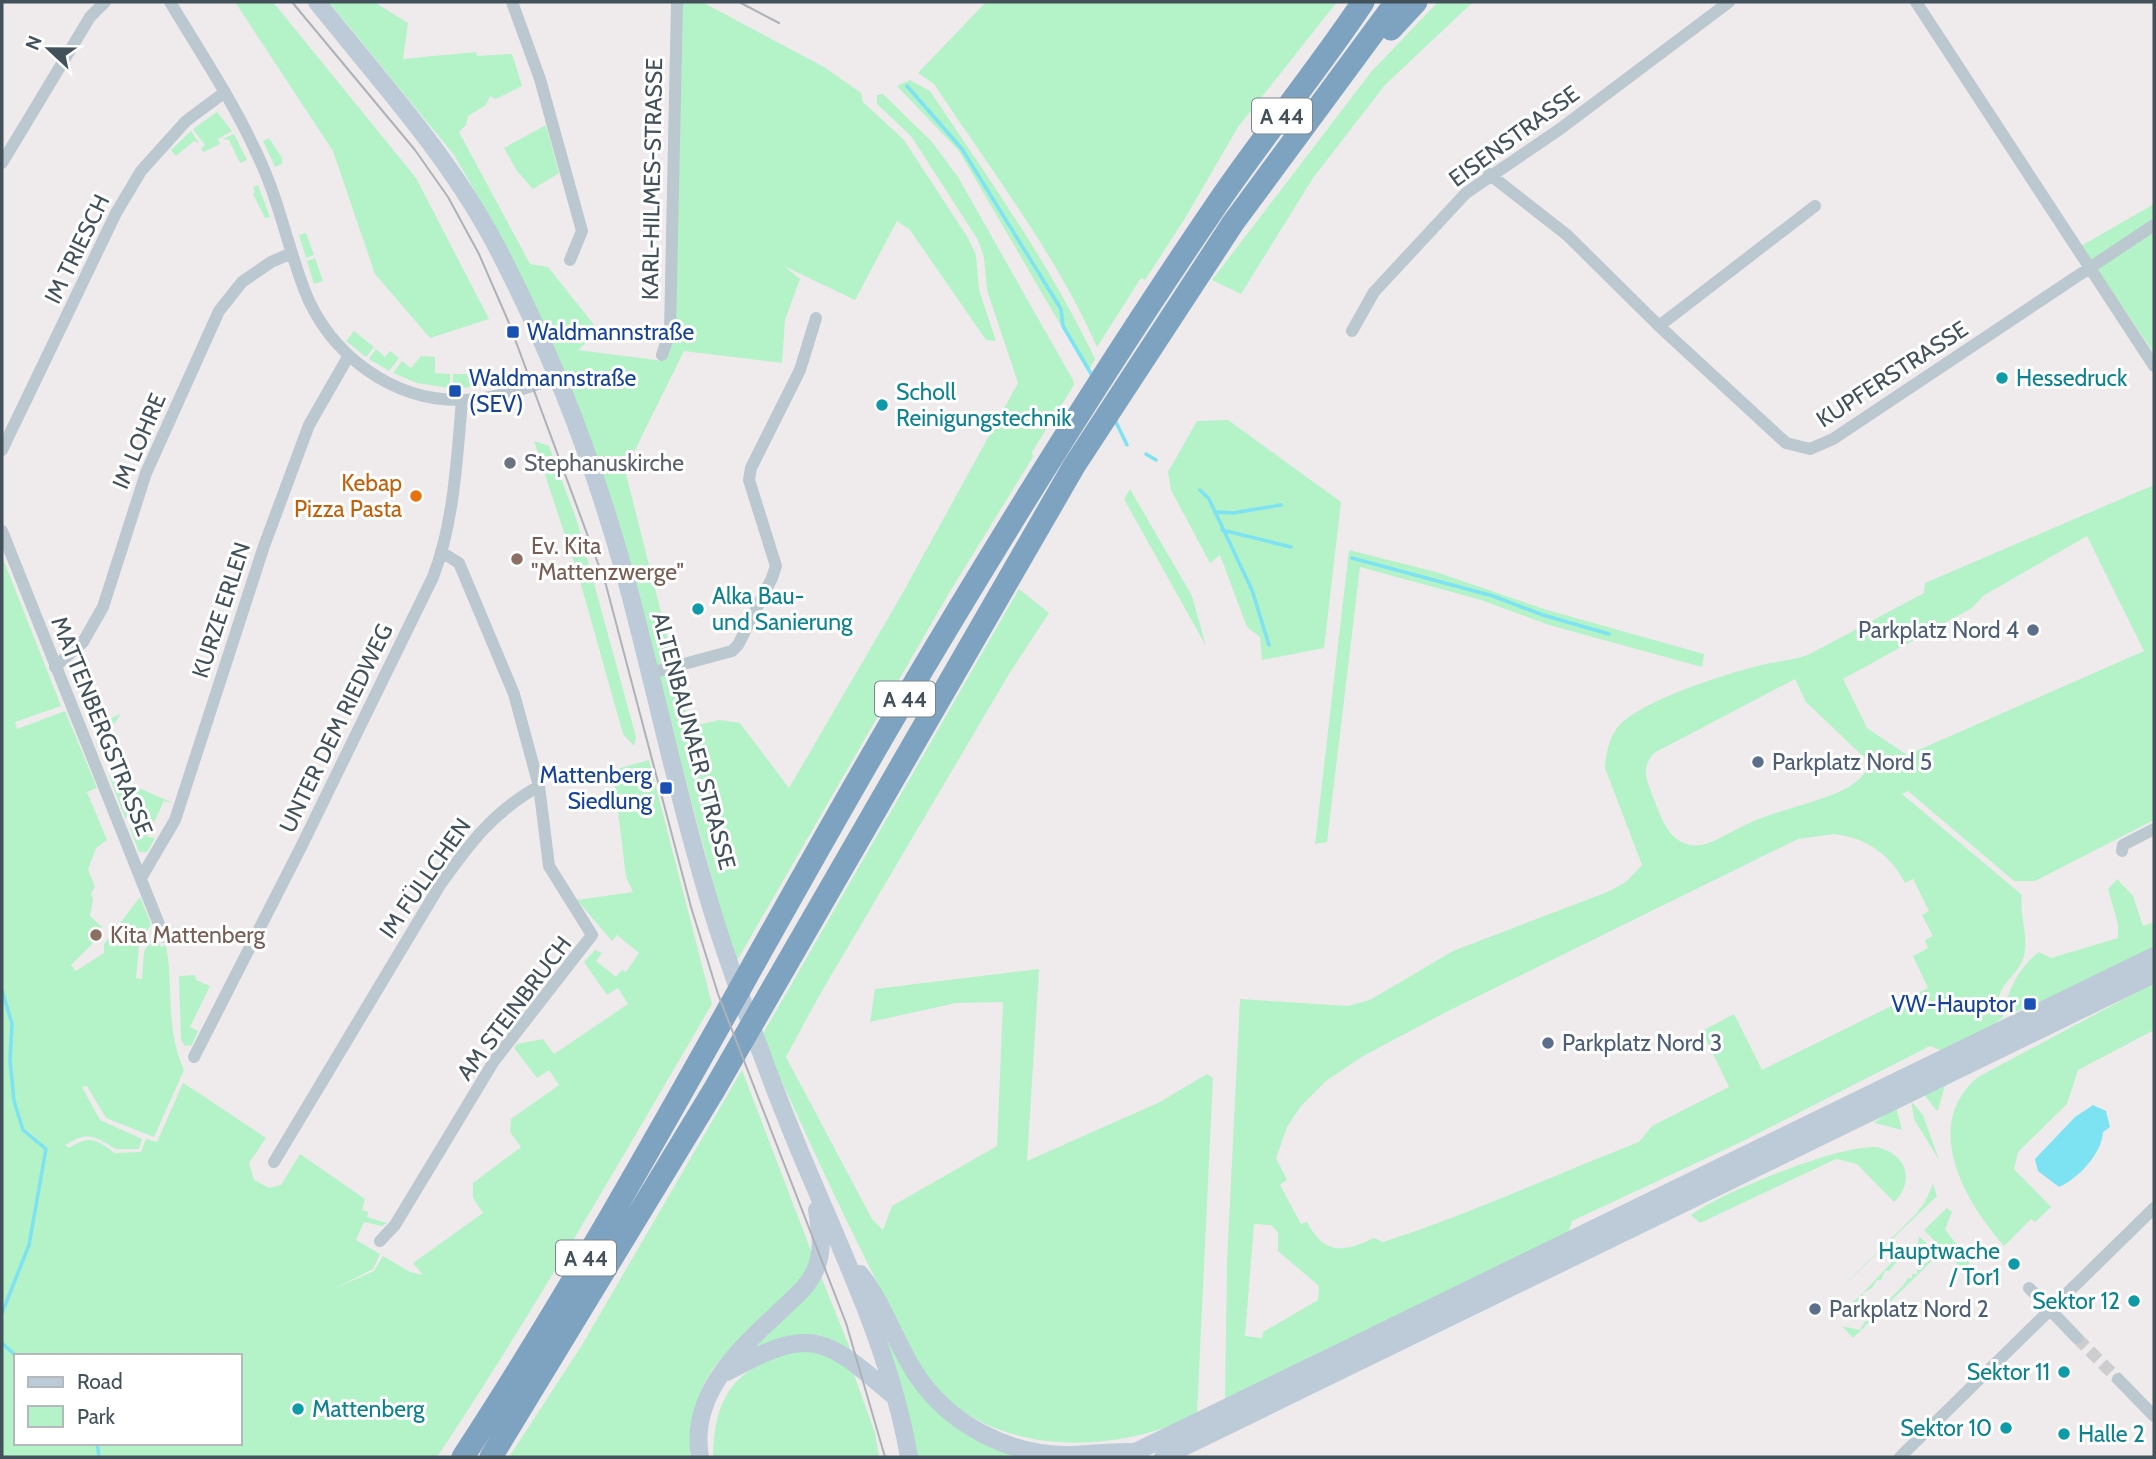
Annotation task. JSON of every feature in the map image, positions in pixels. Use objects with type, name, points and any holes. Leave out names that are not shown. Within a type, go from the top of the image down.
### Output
[{"type":"highway","name":"A 44","points":[[463,1457],[590,1252],[896,714],[1126,340],[1220,200],[1366,2]]},
{"type":"highway","name":"A 44","points":[[491,1457],[714,1090],[1074,466],[1138,364],[1233,223],[1396,2]]},
{"type":"highway","points":[[1328,93],[1416,2]]},
{"type":"main road","name":"ALTENBAUNAER STRASSE","points":[[317,2],[461,184],[510,274],[556,378],[603,505],[730,965],[773,1089],[846,1258]]},
{"type":"main road","points":[[1171,1453],[1249,1407],[2154,956]]},
{"type":"main road","points":[[846,1258],[867,1283],[919,1378],[962,1421],[999,1442],[1029,1451],[1064,1455],[1129,1454],[1186,1429],[1249,1407],[2154,974]]},
{"type":"main road","points":[[700,1457],[699,1430],[703,1408],[719,1377],[743,1346],[811,1280],[821,1245],[817,1193]]},
{"type":"main road","points":[[846,1258],[895,1397],[909,1457]]},
{"type":"main road","points":[[719,1377],[776,1347],[814,1344],[844,1353],[895,1397]]},
{"type":"street","points":[[2,163],[90,17],[105,2]]},
{"type":"street","points":[[170,2],[225,92],[262,166],[318,318],[348,357],[393,385],[418,394],[462,400],[503,395],[556,378]]},
{"type":"street","points":[[512,2],[541,79],[582,231],[570,260]]},
{"type":"street","name":"KARL-HILMES-STRASSE","points":[[662,355],[670,331],[677,2]]},
{"type":"street","name":"EISENSTRASSE","points":[[1352,331],[1374,292],[1466,193],[1489,174],[1560,129],[1729,2]]},
{"type":"street","points":[[1916,2],[2154,366]]},
{"type":"street","name":"IM TRIESCH","points":[[2,450],[116,214],[141,171],[186,121],[225,92]]},
{"type":"street","name":"KUPFERSTRASSE","points":[[1489,174],[1567,235],[1659,326],[1786,443],[1810,449],[1821,446],[1861,421],[2154,225]]},
{"type":"street","points":[[1659,326],[1815,205]]},
{"type":"street","name":"IM LOHRE","points":[[55,667],[83,642],[103,607],[146,472],[219,311],[242,282],[271,262],[292,253]]},
{"type":"street","points":[[651,673],[732,651],[738,645],[772,578],[776,566],[749,480],[751,468],[800,370],[816,318]]},
{"type":"street","name":"KURZE ERLEN","points":[[141,877],[175,820],[264,546],[306,435],[323,398],[348,357]]},
{"type":"street","name":"UNTER DEM RIEDWEG","points":[[194,1057],[421,603],[441,552],[462,400]]},
{"type":"street","name":"MATTENBERGSTRASSE","points":[[2,531],[164,937]]},
{"type":"street","points":[[441,552],[459,564],[514,694],[539,786]]},
{"type":"street","name":"IM FÜLLCHEN","points":[[274,1162],[471,842],[510,802],[539,786]]},
{"type":"street","name":"AM STEINBRUCH","points":[[380,1241],[395,1225],[494,1061],[592,935],[549,866],[539,786]]},
{"type":"street","points":[[2122,852],[2123,845],[2154,830]]},
{"type":"street","points":[[1900,1457],[2154,1208]]},
{"type":"street","points":[[2029,1288],[2077,1338]]},
{"type":"street","points":[[2118,1379],[2154,1416]]},
{"type":"green space","points":[[235,2],[273,2],[416,178],[489,319],[430,338],[375,274],[333,151]]},
{"type":"green space","points":[[329,2],[374,2],[408,23],[403,59],[476,52],[477,56],[512,54],[522,86],[496,99],[490,96],[486,105],[468,116],[466,125],[459,132],[530,264],[548,267],[599,331],[578,350],[664,361],[674,330],[681,2],[702,2],[824,67],[861,93],[863,102],[904,140],[968,238],[976,255],[979,290],[996,341],[986,340],[910,230],[897,221],[855,300],[784,266],[800,279],[785,320],[782,363],[684,351],[625,470],[690,727],[719,720],[740,723],[789,788],[901,596],[1018,383],[987,290],[984,257],[978,240],[911,136],[877,104],[877,95],[883,94],[932,142],[958,177],[1073,380],[1074,385],[1032,452],[1033,457],[949,593],[735,964],[669,718],[512,262],[454,155]]},
{"type":"green space","points":[[986,2],[1337,2],[1238,127],[1184,220],[1145,280],[1141,278],[1097,347],[1081,312],[1042,245],[934,84],[918,73]]},
{"type":"green space","points":[[1438,2],[1473,2],[1385,85],[1313,178],[1241,294],[1212,280],[1371,72]]},
{"type":"green space","points":[[910,80],[930,91],[1038,255],[1095,359],[1088,372],[959,151],[897,86]]},
{"type":"green space","points":[[217,112],[232,131],[218,139],[220,144],[204,152],[201,149],[205,145],[193,129]]},
{"type":"green space","points":[[546,125],[559,173],[533,189],[517,171],[504,148]]},
{"type":"green space","points":[[191,131],[199,143],[194,141],[176,156],[171,150]]},
{"type":"green space","points":[[234,134],[247,160],[240,163],[229,140],[223,139]]},
{"type":"green space","points":[[269,138],[282,158],[282,164],[275,167],[263,141]]},
{"type":"green space","points":[[258,185],[270,217],[265,218],[253,194],[253,187]]},
{"type":"green space","points":[[2154,204],[2154,353],[2081,246]]},
{"type":"green space","points":[[306,233],[314,255],[306,258],[299,235]]},
{"type":"green space","points":[[315,258],[323,281],[314,284],[307,261]]},
{"type":"green space","points":[[354,331],[374,347],[366,357],[346,341]]},
{"type":"green space","points":[[376,349],[385,357],[390,351],[399,358],[389,371],[369,359]]},
{"type":"green space","points":[[421,356],[435,357],[435,373],[450,374],[450,388],[417,383],[393,373],[402,361],[411,368]]},
{"type":"green space","points":[[453,374],[476,374],[477,387],[453,388]]},
{"type":"green space","points":[[1228,420],[1341,502],[1324,648],[1262,660],[1260,637],[1247,627],[1220,555],[1210,563],[1171,490],[1168,472],[1197,421]]},
{"type":"green space","points":[[534,441],[549,446],[577,521],[636,737],[634,746],[623,734],[580,581]]},
{"type":"green space","points":[[2154,485],[2154,820],[2035,881],[2014,881],[1908,791],[1902,794],[2022,895],[2025,951],[2019,967],[2001,991],[1999,998],[2004,1016],[1988,1030],[1943,1051],[1930,1046],[1741,1142],[1572,1221],[1568,1234],[1225,1400],[1227,1262],[1240,999],[1348,1006],[1370,1000],[1453,951],[1610,891],[1626,882],[1642,865],[1605,768],[1611,740],[1625,720],[1659,700],[1702,683],[1757,666],[1810,654],[1924,593],[1925,583]],"holes":[[[2087,536],[2144,651],[1907,755],[1867,728],[1843,679],[1972,608],[1983,596]],[[1795,679],[1806,702],[1871,764],[1860,778],[1845,789],[1748,823],[1713,841],[1696,846],[1676,838],[1662,819],[1646,775],[1647,764],[1654,753]],[[1834,834],[1856,839],[1884,856],[1905,883],[1913,879],[1929,911],[1922,915],[1933,936],[1925,940],[1928,948],[1913,956],[1928,988],[1762,1070],[1734,1014],[1702,1031],[1729,1087],[1652,1126],[1639,1142],[1448,1219],[1383,1242],[1374,1238],[1344,1248],[1328,1246],[1307,1222],[1301,1224],[1280,1185],[1287,1180],[1276,1158],[1287,1127],[1301,1106],[1326,1081],[1363,1056],[1450,1010],[1798,839]],[[1254,1224],[1271,1225],[1278,1232],[1278,1251],[1319,1286],[1318,1300],[1263,1332],[1262,1338],[1245,1336]]]},
{"type":"green space","points":[[1130,489],[1192,596],[1206,646],[1124,499]]},
{"type":"green space","points":[[1349,550],[1436,572],[1547,610],[1704,654],[1702,667],[1549,625],[1481,600],[1360,567],[1327,842],[1315,844]]},
{"type":"green space","points":[[2,556],[61,706],[15,722],[17,729],[65,711],[97,788],[87,792],[107,840],[96,848],[88,869],[95,887],[91,893],[93,899],[90,916],[102,927],[93,943],[71,965],[76,971],[104,953],[104,944],[140,897],[151,924],[139,946],[136,978],[142,979],[144,952],[155,931],[161,947],[166,945],[174,1039],[184,1070],[154,1137],[106,1118],[87,1086],[82,1087],[100,1120],[142,1139],[139,1149],[116,1149],[92,1137],[73,1140],[65,1145],[69,1148],[83,1141],[93,1140],[115,1153],[141,1152],[146,1139],[157,1142],[183,1083],[266,1138],[249,1163],[254,1180],[269,1188],[281,1185],[300,1154],[365,1199],[362,1210],[368,1212],[367,1217],[387,1223],[382,1226],[364,1222],[356,1240],[380,1254],[373,1269],[336,1288],[374,1271],[383,1256],[410,1272],[423,1275],[413,1263],[483,1213],[473,1198],[473,1183],[521,1147],[510,1132],[511,1119],[559,1085],[549,1070],[537,1078],[514,1048],[517,1044],[543,1039],[554,1054],[628,1004],[618,988],[607,995],[584,962],[595,950],[602,953],[596,961],[616,977],[622,970],[626,972],[639,953],[617,935],[612,941],[577,900],[633,892],[626,877],[613,770],[649,760],[712,1004],[544,1289],[437,1457],[2,1457]]},
{"type":"green space","points":[[1019,589],[1049,613],[1009,674],[819,996],[786,1057],[872,1219],[883,1230],[892,1206],[997,1146],[1003,1002],[956,1003],[870,1022],[875,989],[1039,969],[1027,1161],[1160,1102],[1207,1074],[1213,1078],[1197,1414],[1167,1427],[1099,1442],[1029,1438],[996,1428],[965,1413],[939,1391],[913,1355],[898,1327],[764,1042],[764,1032]]},
{"type":"green space","points":[[121,714],[98,747],[96,743],[103,739],[101,734],[97,735],[102,722]]},
{"type":"green space","points":[[109,775],[173,803],[164,801],[147,837],[155,838],[147,852],[139,852],[130,828],[136,826],[132,816],[125,818]]},
{"type":"green space","points":[[2117,879],[2133,896],[2143,926],[2154,922],[2154,948],[2062,993],[2012,1013],[2006,1006],[2013,984],[2022,969],[2039,952],[2051,958],[2118,938],[2118,924],[2108,889]]},
{"type":"green space","points":[[195,975],[196,980],[210,986],[190,1027],[198,1031],[192,1045],[185,1046],[181,1040],[179,976]]},
{"type":"green space","points":[[2154,983],[2154,1030],[2078,1070],[2067,1104],[2018,1152],[2014,1169],[2051,1207],[2035,1222],[2031,1219],[2004,1246],[1975,1207],[1955,1163],[1951,1140],[1952,1117],[1961,1096],[1978,1077]]},
{"type":"green space","points":[[742,1070],[813,1256],[802,1279],[712,1371],[696,1406],[690,1457],[509,1457],[582,1345]]},
{"type":"green space","points":[[1946,1082],[1938,1110],[1936,1110],[1923,1093]]},
{"type":"green space","points":[[1911,1101],[1923,1115],[1939,1160],[1914,1119]]},
{"type":"green space","points":[[1896,1107],[1902,1130],[1875,1123],[1875,1122]]},
{"type":"green space","points":[[1876,1147],[1895,1155],[1904,1168],[1905,1185],[1894,1202],[1857,1164],[1836,1159],[1700,1223],[1691,1215],[1728,1194],[1781,1172],[1835,1154]]},
{"type":"green space","points":[[1933,1184],[1937,1196],[1835,1294],[1915,1215],[1925,1202]]},
{"type":"green space","points":[[1947,1208],[1952,1212],[1945,1229],[1970,1263],[1963,1270],[1924,1230]]},
{"type":"green space","points":[[1919,1236],[1938,1255],[1853,1338],[1842,1326],[1860,1330],[1865,1321],[1873,1317],[1878,1308],[1882,1308],[1882,1304],[1886,1304],[1908,1278],[1912,1278],[1912,1274],[1917,1274],[1917,1270],[1921,1270],[1933,1257],[1932,1253],[1917,1250]]},
{"type":"green space","points":[[1910,1243],[1909,1260],[1907,1255],[1903,1254],[1889,1271],[1885,1271],[1881,1280],[1877,1280],[1872,1288],[1863,1293],[1863,1297],[1859,1297]]},
{"type":"green space","points":[[820,1274],[851,1351],[822,1338],[796,1336],[771,1342],[743,1357]]},
{"type":"green space","points":[[1859,1297],[1858,1310],[1849,1319],[1838,1312]]},
{"type":"green space","points":[[884,1334],[917,1386],[1028,1457],[915,1457]]},
{"type":"green space","points":[[806,1349],[851,1366],[875,1433],[879,1457],[713,1457],[719,1413],[736,1383],[748,1371],[764,1362]]},
{"type":"water","points":[[2093,1105],[2106,1111],[2110,1127],[2103,1132],[2099,1148],[2088,1164],[2074,1178],[2059,1187],[2038,1171],[2035,1159],[2075,1117]]},
{"type":"waterway","points":[[907,86],[962,149],[1061,309],[1063,326],[1093,377]]},
{"type":"waterway","points":[[1114,418],[1127,445]]},
{"type":"waterway","points":[[1146,454],[1156,460]]},
{"type":"waterway","points":[[1200,490],[1209,499],[1252,590],[1269,645]]},
{"type":"waterway","points":[[1215,512],[1233,513],[1281,505]]},
{"type":"waterway","points":[[1222,530],[1291,547]]},
{"type":"waterway","points":[[1352,558],[1493,596],[1543,615],[1609,634]]},
{"type":"waterway","points":[[2,990],[12,1024],[10,1060],[14,1101],[23,1130],[46,1149],[29,1245],[2,1313]]},
{"type":"waterway","points":[[2,1343],[14,1354]]},
{"type":"waterway","points":[[97,1445],[99,1457]]},
{"type":"tunnel","points":[[2077,1338],[2118,1379]]},
{"type":"tram line","points":[[292,2],[415,150],[448,197],[479,254],[509,323],[606,585],[691,907],[718,994],[846,1323],[885,1457]]},
{"type":"tram line","points":[[739,2],[779,23]]},
{"type":"place","name":"Waldmannstraße","points":[[513,332]]},
{"type":"place","name":"Hessedruck","points":[[2002,378]]},
{"type":"place","name":"Waldmannstraße (SEV)","points":[[455,391]]},
{"type":"place","name":"Scholl Reinigungstechnik","points":[[882,405]]},
{"type":"place","name":"Stephanuskirche","points":[[510,463]]},
{"type":"place","name":"Kebap Pizza Pasta","points":[[416,496]]},
{"type":"place","name":"Ev. Kita \"Mattenzwerge\"","points":[[517,559]]},
{"type":"place","name":"Alka Bau- und Sanierung","points":[[698,609]]},
{"type":"place","name":"Parkplatz Nord 4","points":[[2033,630]]},
{"type":"place","name":"Parkplatz Nord 5","points":[[1758,762]]},
{"type":"place","name":"Mattenberg Siedlung","points":[[666,788]]},
{"type":"place","name":"Kita Mattenberg","points":[[96,935]]},
{"type":"place","name":"VW-Hauptor","points":[[2030,1004]]},
{"type":"place","name":"Parkplatz Nord 3","points":[[1548,1043]]},
{"type":"place","name":"Hauptwache / Tor1","points":[[2014,1264]]},
{"type":"place","name":"Sektor 12","points":[[2134,1301]]},
{"type":"place","name":"Parkplatz Nord 2","points":[[1815,1309]]},
{"type":"place","name":"Sektor 11","points":[[2064,1372]]},
{"type":"place","name":"Mattenberg","points":[[298,1409]]},
{"type":"place","name":"Sektor 10","points":[[2006,1428]]},
{"type":"place","name":"Halle 2","points":[[2064,1434]]}]
